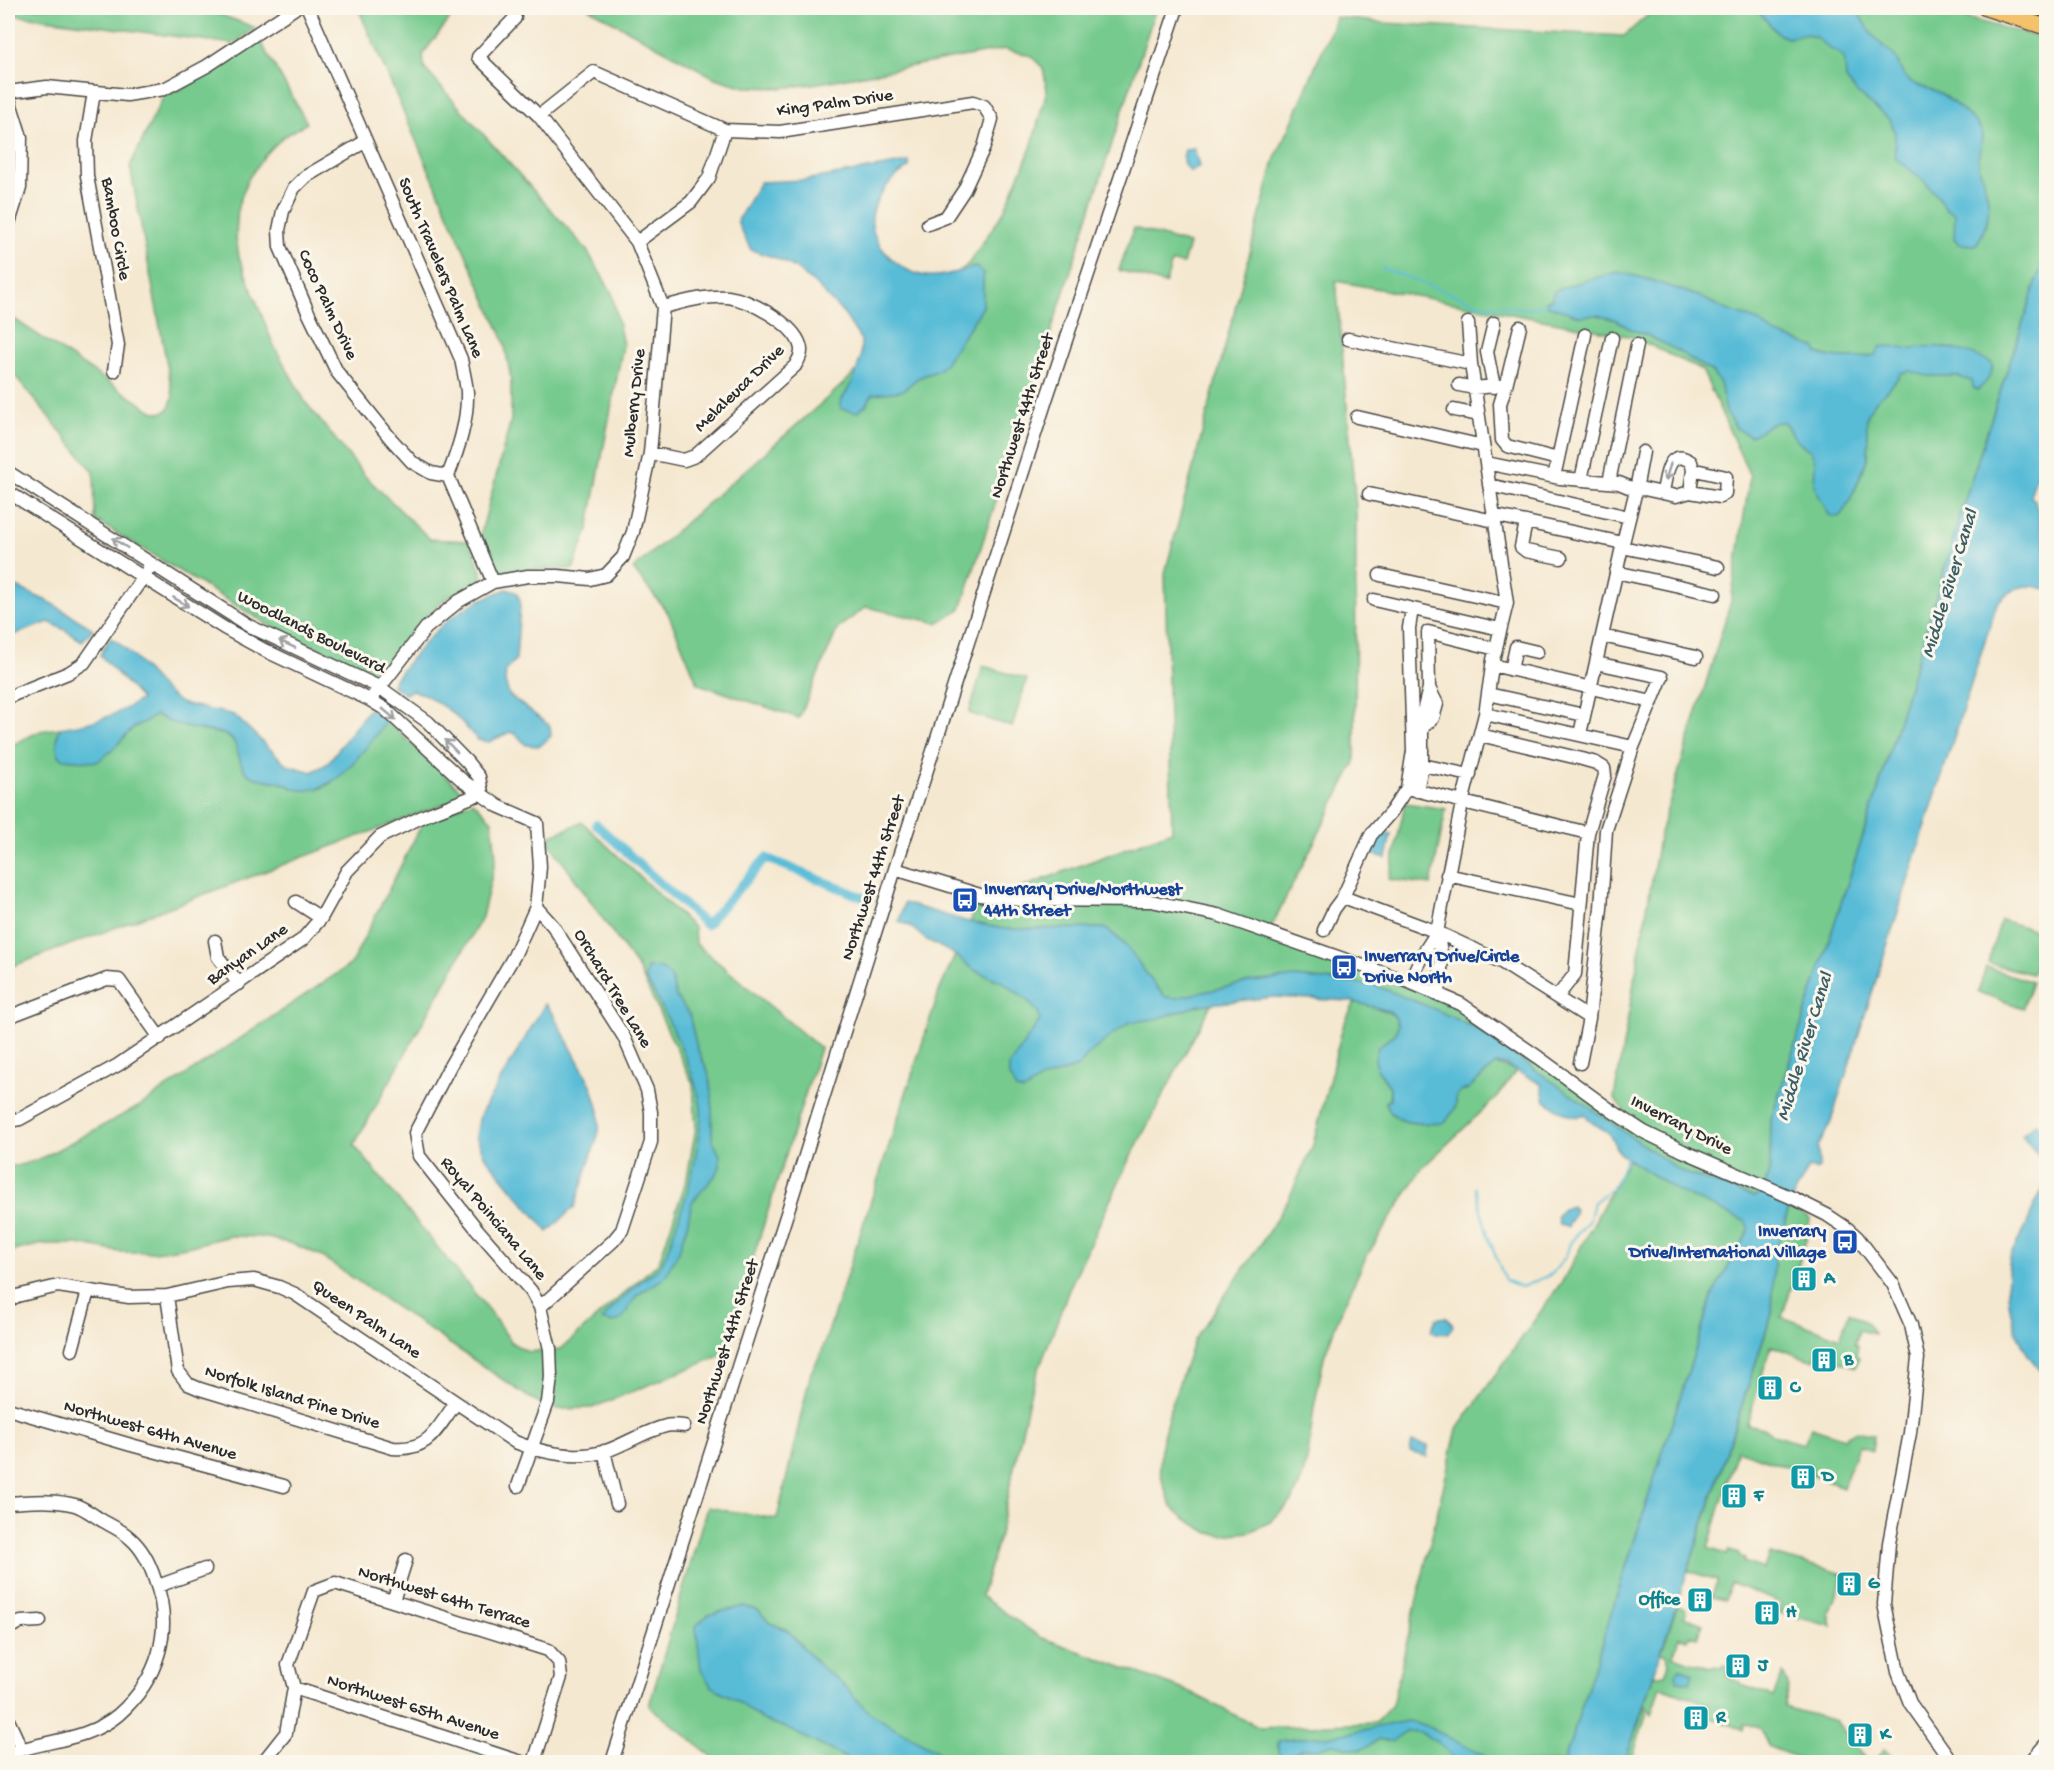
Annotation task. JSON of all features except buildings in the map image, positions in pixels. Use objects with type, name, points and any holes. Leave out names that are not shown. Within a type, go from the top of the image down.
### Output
[{"type":"main road","points":[[1986,8],[2046,27]]},
{"type":"street","points":[[8,226],[20,188],[21,137],[8,94],[47,87],[127,95],[164,89],[207,66],[296,8]]},
{"type":"street","name":"South Travelers Palm Lane","points":[[308,8],[461,359],[467,392],[464,421],[456,455],[448,476]]},
{"type":"street","name":"Northwest 44th Street","points":[[612,1762],[1046,400],[1177,8]]},
{"type":"street","name":"Mulberry Drive","points":[[370,700],[426,628],[459,601],[493,582],[528,576],[590,579],[606,575],[623,557],[633,532],[650,453],[663,307],[637,242],[539,116],[478,57],[516,18]]},
{"type":"street","name":"King Palm Drive","points":[[539,116],[594,72],[725,130],[780,132],[973,102],[984,106],[992,119],[984,147],[964,190],[946,217],[928,224]]},
{"type":"street","name":"Bamboo Circle","points":[[94,92],[86,141],[87,176],[118,345],[114,371]]},
{"type":"street","points":[[637,242],[691,202],[709,178],[725,130]]},
{"type":"street","name":"Coco Palm Drive","points":[[366,141],[305,177],[294,188],[283,211],[279,230],[280,248],[337,372],[412,462],[430,473],[448,476]]},
{"type":"street","name":"Melaleuca Drive","points":[[650,453],[684,460],[695,456],[795,366],[801,357],[801,346],[796,337],[772,314],[748,302],[712,297],[663,307]]},
{"type":"street","points":[[1439,995],[1442,957],[1437,932],[1462,803],[1485,714],[1492,665],[1507,603],[1474,388],[1468,323]]},
{"type":"street","points":[[1494,323],[1487,352],[1500,386]]},
{"type":"street","points":[[1520,327],[1500,386],[1502,440],[1507,446],[1558,459]]},
{"type":"street","points":[[1554,477],[1585,335]]},
{"type":"street","points":[[1581,480],[1612,338]]},
{"type":"street","points":[[1348,339],[1471,364]]},
{"type":"street","points":[[1609,482],[1637,345]]},
{"type":"street","points":[[1459,385],[1474,388],[1500,386]]},
{"type":"street","points":[[1454,410],[1478,415]]},
{"type":"street","points":[[1357,417],[1483,446]]},
{"type":"street","points":[[1581,734],[1643,452]]},
{"type":"street","points":[[1663,492],[1669,465],[1682,457],[1691,462],[1693,466],[1690,492]]},
{"type":"street","points":[[1485,463],[1554,477],[1619,483],[1636,490],[1644,489],[1676,496],[1690,492],[1720,497],[1725,493],[1726,477],[1700,471]]},
{"type":"street","name":"Woodlands Boulevard","points":[[8,472],[249,626],[379,687],[428,722],[467,762],[479,777],[482,793]]},
{"type":"street","points":[[448,476],[493,582]]},
{"type":"street","points":[[1489,485],[1629,517]]},
{"type":"street","name":"Woodlands Boulevard","points":[[8,492],[143,578],[264,650],[385,709],[463,781],[498,806],[537,824]]},
{"type":"street","points":[[1369,494],[1526,522],[1718,567]]},
{"type":"street","points":[[1526,522],[1521,547],[1526,551],[1561,558]]},
{"type":"street","points":[[8,697],[68,673],[84,663],[152,564]]},
{"type":"street","points":[[1616,572],[1715,594]]},
{"type":"street","points":[[1380,575],[1507,603]]},
{"type":"street","points":[[1374,600],[1500,629]]},
{"type":"street","points":[[1412,609],[1409,628],[1412,789]]},
{"type":"street","points":[[1409,628],[1496,649]]},
{"type":"street","points":[[1324,930],[1371,835],[1412,789],[1422,765],[1422,728],[1433,718],[1437,704],[1430,688],[1428,632]]},
{"type":"street","points":[[1602,636],[1696,657]]},
{"type":"street","points":[[1511,670],[1516,647],[1538,652]]},
{"type":"street","points":[[1580,1063],[1589,1018],[1601,908],[1606,830],[1633,747],[1662,677],[1596,663]]},
{"type":"street","points":[[1492,665],[1652,702]]},
{"type":"street","points":[[1488,694],[1584,715]]},
{"type":"street","points":[[1485,714],[1633,747]]},
{"type":"street","points":[[1480,735],[1582,759],[1604,768],[1605,775],[1588,833],[1575,974],[1557,998]]},
{"type":"street","points":[[1422,765],[1470,775]]},
{"type":"street","points":[[1412,789],[1588,833]]},
{"type":"street","name":"Banyan Lane","points":[[8,1121],[20,1119],[118,1065],[302,940],[321,918],[347,871],[380,837],[426,815],[482,793]]},
{"type":"street","name":"Royal Poinciana Lane","points":[[518,1486],[548,1402],[551,1377],[550,1350],[540,1306],[531,1291],[418,1156],[415,1133],[450,1066],[514,956],[536,907],[540,867],[537,824]]},
{"type":"street","name":"Inverrary Drive","points":[[895,869],[980,895],[1021,900],[1151,901],[1196,910],[1218,915],[1409,982],[1461,1004],[1644,1132],[1795,1199],[1827,1215],[1857,1237],[1893,1284],[1911,1325],[1918,1358],[1910,1433],[1889,1543],[1884,1604],[1898,1672],[1910,1703],[1952,1762]]},
{"type":"street","points":[[1447,875],[1581,904]]},
{"type":"street","points":[[1342,897],[1437,932],[1501,962],[1589,1018]]},
{"type":"street","points":[[297,902],[321,918]]},
{"type":"street","name":"Orchard Tree Lane","points":[[536,907],[553,926],[624,1037],[647,1090],[651,1112],[651,1142],[622,1230],[614,1241],[540,1306]]},
{"type":"street","points":[[1409,982],[1437,932]]},
{"type":"street","points":[[215,941],[218,957],[239,984]]},
{"type":"street","points":[[1424,952],[1442,957]]},
{"type":"street","points":[[8,1017],[106,979],[119,980],[160,1038]]},
{"type":"street","name":"Queen Palm Lane","points":[[8,1301],[17,1296],[58,1286],[129,1297],[167,1296],[228,1282],[254,1280],[295,1294],[515,1442],[532,1448],[578,1455],[604,1451],[667,1425],[684,1426]]},
{"type":"street","points":[[72,1350],[88,1291]]},
{"type":"street","name":"Norfolk Island Pine Drive","points":[[167,1296],[178,1371],[188,1384],[200,1389],[393,1448],[410,1449],[426,1442],[456,1403]]},
{"type":"street","name":"Northwest 64th Avenue","points":[[8,1409],[131,1446],[284,1486]]},
{"type":"street","points":[[604,1451],[617,1504]]},
{"type":"street","points":[[8,1503],[47,1501],[76,1506],[130,1537],[148,1558],[162,1597],[164,1624],[154,1669],[137,1697],[116,1717],[78,1736],[21,1748],[8,1754]]},
{"type":"street","points":[[393,1601],[406,1560]]},
{"type":"street","points":[[158,1586],[205,1569]]},
{"type":"street","name":"Northwest 64th Terrace","points":[[294,1688],[288,1665],[314,1591],[335,1583],[548,1650],[560,1662],[561,1677],[534,1762]]},
{"type":"street","points":[[8,1628],[21,1622],[40,1621]]},
{"type":"street","points":[[263,1762],[286,1733],[294,1688]]},
{"type":"street","name":"Northwest 65th Avenue","points":[[294,1688],[521,1762]]},
{"type":"street","points":[[8,1720],[21,1748]]},
{"type":"street","points":[[2030,1762],[2046,1744]]},
{"type":"green space","points":[[8,8],[203,8],[256,28],[233,44],[8,14]]},
{"type":"green space","points":[[358,8],[458,8],[423,54],[424,68],[586,249],[612,293],[623,345],[588,530],[573,569],[524,569],[495,575],[480,537],[511,420],[511,379],[504,341]]},
{"type":"green space","points":[[588,8],[1156,8],[961,609],[938,623],[866,607],[838,628],[799,718],[698,684],[668,613],[633,569],[842,385],[970,262],[1004,211],[1031,148],[1047,90],[1043,68],[1031,56],[1005,49],[819,83],[782,88],[745,87],[715,78]]},
{"type":"green space","points":[[1656,8],[1928,8],[2046,39],[2046,252],[1968,490],[1877,793],[1771,1119],[1770,1169],[1763,1194],[1754,1197],[1749,1230],[1713,1294],[1564,1762],[719,1762],[649,1706],[707,1507],[777,1519],[811,1372],[821,1354],[940,989],[978,904],[1172,831],[1165,573],[1275,158],[1336,17],[1383,23],[1624,36]],"holes":[[[1336,281],[1633,337],[1702,370],[1750,476],[1731,601],[1660,833],[1614,1098],[1636,1126],[1461,1004],[1268,933],[1355,762],[1356,509]],[[1293,985],[1429,1011],[1568,1098],[1634,1148],[1563,1280],[1457,1429],[1392,1705],[1375,1723],[1260,1728],[1190,1692],[1040,1637],[981,1596],[998,1540],[1031,1390],[1070,1287],[1127,1164],[1215,997]]]},
{"type":"green space","points":[[258,37],[307,123],[283,137],[265,155],[248,179],[238,206],[236,237],[239,257],[273,344],[306,403],[365,476],[430,539],[470,541],[483,576],[475,584],[449,597],[434,608],[376,676],[267,624],[95,520],[94,472],[8,367],[8,315],[152,411],[160,413],[168,410],[173,397],[130,166],[164,95],[184,88]]},
{"type":"green space","points":[[1134,228],[1189,244],[1183,264],[1172,262],[1165,284],[1119,270]]},
{"type":"green space","points":[[983,666],[1027,679],[1012,727],[969,713]]},
{"type":"green space","points":[[156,715],[186,727],[226,735],[236,743],[245,770],[253,776],[303,790],[321,788],[329,784],[347,768],[387,721],[463,792],[458,799],[8,968],[8,747],[40,731],[60,728],[57,736],[110,752],[133,728]]},
{"type":"green space","points":[[473,801],[492,820],[496,858],[482,917],[354,1145],[490,1312],[512,1343],[528,1352],[561,1349],[659,1262],[687,1178],[696,1128],[693,1084],[639,970],[546,838],[582,822],[694,928],[695,943],[820,1048],[722,1355],[592,1408],[558,1409],[527,1396],[319,1255],[296,1245],[264,1237],[229,1236],[187,1247],[154,1252],[120,1252],[78,1244],[43,1244],[8,1252],[8,1165],[16,1166],[38,1160],[138,1107],[351,964],[423,822]]},
{"type":"green space","points":[[1405,803],[1446,809],[1431,885],[1389,879]]},
{"type":"green space","points":[[2001,920],[2045,933],[2032,974],[1988,963]]},
{"type":"green space","points":[[1986,967],[2032,982],[2023,1008],[1978,992]]},
{"type":"green space","points":[[1355,1002],[1386,1011],[1397,1021],[1398,1027],[1393,1035],[1378,1047],[1377,1069],[1390,1087],[1389,1100],[1385,1102],[1394,1116],[1401,1120],[1418,1123],[1444,1123],[1455,1109],[1457,1094],[1496,1064],[1516,1071],[1497,1097],[1423,1167],[1366,1257],[1339,1316],[1324,1357],[1314,1407],[1308,1455],[1302,1479],[1292,1501],[1270,1522],[1249,1532],[1222,1535],[1209,1533],[1184,1518],[1172,1507],[1163,1484],[1160,1468],[1161,1444],[1172,1403],[1194,1340],[1262,1242],[1288,1200],[1301,1172],[1313,1145],[1343,1026]]},
{"type":"green space","points":[[1790,1205],[1810,1219],[1806,1240],[1782,1317],[1840,1338],[1849,1312],[1866,1322],[1874,1334],[1859,1330],[1855,1344],[1858,1345],[1856,1355],[1859,1357],[1856,1367],[1831,1359],[1827,1354],[1817,1352],[1814,1361],[1771,1346],[1747,1424],[1804,1444],[1811,1427],[1844,1438],[1856,1431],[1874,1435],[1872,1451],[1858,1446],[1843,1488],[1835,1483],[1737,1450],[1708,1548],[1727,1555],[1729,1551],[1739,1554],[1745,1558],[1744,1562],[1764,1569],[1769,1554],[1844,1574],[1829,1613],[1832,1626],[1779,1613],[1781,1603],[1731,1583],[1725,1600],[1712,1597],[1717,1580],[1688,1571],[1772,1313],[1774,1258]]},
{"type":"green space","points":[[1677,1606],[1686,1609],[1684,1617],[1703,1624],[1698,1637],[1691,1635],[1687,1640],[1679,1637],[1673,1656],[1711,1668],[1715,1666],[1721,1668],[1723,1665],[1728,1667],[1726,1675],[1730,1679],[1773,1697],[1783,1673],[1789,1688],[1784,1707],[1836,1721],[1868,1762],[1809,1762],[1769,1747],[1760,1728],[1743,1723],[1742,1729],[1708,1717],[1709,1704],[1661,1687],[1652,1714],[1644,1704],[1654,1674],[1665,1674],[1669,1664],[1667,1655],[1661,1653]]},
{"type":"green space","points":[[1644,1707],[1647,1712],[1631,1762],[1625,1762]]},
{"type":"green space","points":[[1884,1749],[1895,1757],[1902,1757],[1897,1762],[1872,1762]]},
{"type":"water","points":[[1756,8],[1857,8],[1869,30],[1896,58],[1907,79],[1940,93],[1974,122],[1982,135],[1978,159],[1988,199],[1986,226],[1976,245],[1959,244],[1954,238],[1955,214],[1946,210],[1924,181],[1895,158],[1895,132],[1890,120],[1858,94],[1846,79],[1845,62],[1840,54],[1807,34],[1788,38],[1778,34]]},
{"type":"water","points":[[1194,149],[1199,166],[1191,172],[1184,165],[1183,157],[1185,150]]},
{"type":"water","points":[[909,162],[909,167],[891,182],[876,202],[872,227],[881,247],[897,264],[917,274],[939,276],[976,267],[983,273],[983,307],[939,370],[918,378],[902,391],[873,394],[866,405],[857,412],[841,409],[841,401],[853,381],[861,357],[861,340],[844,314],[815,284],[794,267],[751,250],[738,220],[760,182],[805,180]]},
{"type":"water","name":"Middle River Canal","points":[[2046,252],[2046,444],[2030,496],[2035,500],[2046,550],[2046,590],[2026,586],[2008,593],[1997,603],[1830,1124],[1818,1147],[1819,1168],[1815,1170],[1809,1168],[1792,1198],[1774,1258],[1772,1313],[1625,1762],[1564,1762],[1713,1294],[1749,1230],[1745,1221],[1677,1191],[1620,1154],[1608,1132],[1594,1124],[1585,1115],[1569,1115],[1545,1101],[1541,1084],[1505,1065],[1496,1064],[1469,1088],[1457,1094],[1455,1109],[1444,1123],[1418,1123],[1402,1120],[1389,1110],[1385,1102],[1390,1100],[1390,1087],[1377,1069],[1375,1060],[1378,1047],[1395,1034],[1398,1025],[1395,1017],[1389,1011],[1350,1001],[1274,997],[1200,1005],[1156,1019],[1130,1022],[1088,1055],[1078,1067],[1042,1079],[1024,1091],[1016,1089],[1009,1076],[1009,1066],[1040,1020],[1038,1012],[1025,998],[1002,982],[976,971],[952,953],[925,939],[910,926],[899,921],[904,903],[965,921],[1005,929],[1104,928],[1123,943],[1166,997],[1175,998],[1250,982],[1295,977],[1374,985],[1439,1011],[1480,1031],[1682,1172],[1754,1197],[1762,1194],[1770,1169],[1771,1119],[1877,793],[1968,490]]},
{"type":"water","points":[[1617,272],[1648,279],[1701,297],[1724,309],[1756,320],[1774,333],[1815,347],[1818,354],[1854,358],[1875,355],[1880,347],[1885,346],[1909,349],[1940,347],[1958,350],[1992,363],[1991,375],[1977,390],[1973,387],[1972,381],[1956,376],[1927,376],[1910,371],[1901,373],[1868,413],[1868,454],[1852,496],[1839,517],[1829,515],[1814,486],[1815,461],[1811,451],[1797,441],[1784,422],[1773,423],[1750,436],[1736,428],[1726,412],[1720,383],[1712,372],[1676,350],[1616,320],[1597,315],[1579,316],[1546,305],[1546,301],[1551,300],[1554,291]]},
{"type":"water","points":[[8,583],[51,603],[93,629],[82,641],[49,622],[8,637]]},
{"type":"water","points":[[507,589],[516,592],[520,606],[516,659],[506,670],[505,682],[509,695],[550,726],[551,736],[540,746],[526,745],[517,735],[510,732],[489,742],[478,740],[454,714],[426,695],[412,690],[405,694],[392,685],[422,646],[442,625],[464,609]]},
{"type":"water","points":[[110,638],[118,642],[165,691],[180,703],[234,715],[287,765],[312,772],[327,764],[369,709],[387,721],[350,766],[327,784],[315,789],[301,790],[279,782],[252,777],[242,767],[231,738],[217,732],[186,727],[156,715],[133,728],[97,762],[64,759],[59,756],[57,749],[60,728],[102,718],[123,710],[141,699],[100,655]]},
{"type":"water","points":[[1377,832],[1391,834],[1386,858],[1373,854]]},
{"type":"water","points":[[647,968],[659,968],[671,977],[676,997],[689,1014],[697,1048],[708,1072],[712,1095],[712,1139],[720,1156],[720,1167],[692,1202],[679,1251],[664,1278],[637,1295],[622,1319],[613,1323],[602,1320],[631,1290],[657,1269],[665,1258],[690,1183],[701,1118],[700,1105],[690,1068],[671,1026],[645,979]]},
{"type":"water","points":[[545,1004],[553,1014],[592,1087],[599,1111],[599,1132],[575,1206],[548,1232],[484,1155],[476,1136],[480,1115]]},
{"type":"water","points":[[2036,1123],[2042,1130],[2046,1126],[2046,1155],[2042,1160],[2022,1135]]},
{"type":"water","points":[[2046,1184],[2046,1374],[2026,1352],[2013,1322],[2008,1274],[2011,1255]]},
{"type":"water","points":[[1571,1206],[1575,1210],[1568,1227],[1559,1225],[1557,1216],[1563,1209]]},
{"type":"water","points":[[1445,1317],[1453,1325],[1449,1333],[1435,1334],[1431,1330],[1436,1319]]},
{"type":"water","points":[[1412,1442],[1428,1446],[1427,1457],[1410,1452]]},
{"type":"water","points":[[744,1606],[758,1610],[770,1623],[787,1630],[821,1667],[844,1685],[874,1716],[938,1752],[947,1762],[854,1762],[784,1727],[763,1720],[733,1698],[711,1686],[701,1670],[696,1626],[708,1615]]},
{"type":"water","points":[[1680,1668],[1693,1674],[1690,1683],[1677,1680],[1676,1672]]},
{"type":"water","points":[[1407,1721],[1428,1727],[1484,1754],[1479,1762],[1458,1762],[1437,1742],[1420,1732],[1406,1731],[1393,1740],[1378,1740],[1361,1750],[1333,1744],[1316,1749],[1302,1749],[1283,1760],[1278,1752],[1278,1741],[1343,1734]]},
{"type":"waterway","points":[[1382,268],[1479,304],[1530,309],[1546,304]]},
{"type":"waterway","points":[[596,824],[706,925],[766,858],[869,900]]},
{"type":"waterway","points":[[1475,1188],[1488,1236],[1505,1280],[1522,1287],[1552,1274],[1566,1256],[1570,1243],[1590,1219],[1594,1202],[1615,1186],[1626,1157]]},
{"type":"place","name":"Inverrary Drive/Northwest 44th Street","points":[[965,900]]},
{"type":"place","name":"Inverrary Drive/Circle Drive North","points":[[1344,967]]},
{"type":"place","name":"Inverrary Drive/International Village","points":[[1845,1242]]},
{"type":"place","name":"A","points":[[1804,1279]]},
{"type":"place","name":"B","points":[[1824,1360]]},
{"type":"place","name":"C","points":[[1770,1388]]},
{"type":"place","name":"D","points":[[1803,1477]]},
{"type":"place","name":"F","points":[[1734,1496]]},
{"type":"place","name":"G","points":[[1849,1584]]},
{"type":"place","name":"Office","points":[[1700,1600]]},
{"type":"place","name":"H","points":[[1767,1613]]},
{"type":"place","name":"J","points":[[1738,1666]]},
{"type":"place","name":"R","points":[[1696,1718]]},
{"type":"place","name":"K","points":[[1860,1735]]}]
